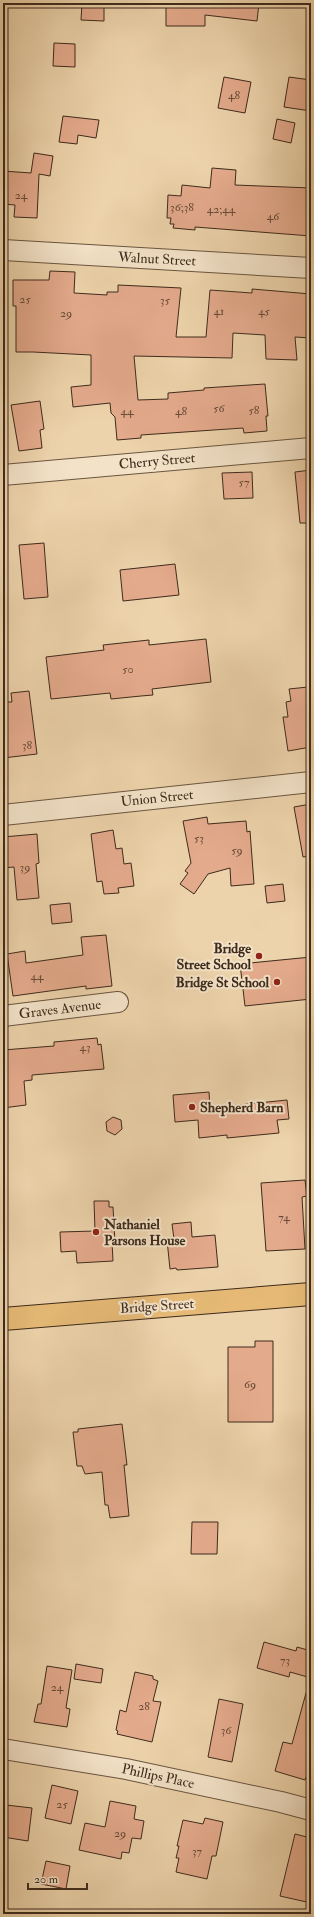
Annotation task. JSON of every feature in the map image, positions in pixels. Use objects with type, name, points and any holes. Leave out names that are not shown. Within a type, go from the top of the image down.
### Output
[{"type":"highway","name":"Bridge Street","points":[[3,1319],[311,1294]]},
{"type":"street","name":"Walnut Street","points":[[3,250],[311,268]]},
{"type":"street","name":"Cherry Street","points":[[3,475],[311,448]]},
{"type":"street","name":"Union Street","points":[[3,815],[311,782]]},
{"type":"street","name":"Graves Avenue","points":[[3,1016],[118,1002]]},
{"type":"street","name":"Phillips Place","points":[[3,1749],[126,1768],[311,1810]]},
{"type":"building","points":[[82,3],[104,3],[104,21],[81,20]]},
{"type":"building","points":[[184,3],[259,3],[257,21],[205,15],[205,26],[166,26],[166,5],[184,6]]},
{"type":"building","points":[[54,43],[75,44],[75,67],[53,66]]},
{"type":"building","points":[[224,77],[251,82],[245,113],[218,108]]},
{"type":"building","points":[[289,77],[311,80],[311,111],[284,107]]},
{"type":"building","points":[[63,116],[99,120],[96,138],[78,135],[77,144],[59,142]]},
{"type":"building","points":[[277,119],[295,123],[291,143],[273,139]]},
{"type":"building","points":[[34,153],[53,156],[50,176],[39,174],[37,218],[14,217],[15,205],[3,204],[3,171],[31,173]]},
{"type":"building","points":[[212,168],[236,170],[235,185],[311,188],[311,236],[195,227],[195,230],[173,228],[174,224],[170,224],[171,218],[167,218],[168,195],[181,196],[182,185],[210,188]]},
{"type":"building","points":[[50,271],[75,272],[74,293],[107,295],[107,292],[118,292],[118,285],[181,288],[176,337],[206,337],[210,290],[252,293],[252,289],[311,294],[311,338],[295,337],[297,360],[266,359],[265,335],[233,333],[232,358],[134,356],[138,400],[168,399],[168,393],[204,390],[204,388],[265,384],[268,416],[266,416],[267,431],[244,433],[243,428],[141,435],[141,438],[117,440],[115,417],[111,413],[110,403],[73,407],[71,387],[91,385],[91,355],[16,352],[16,306],[13,306],[13,280],[49,280]]},
{"type":"building","points":[[40,401],[44,429],[40,430],[42,448],[19,451],[11,405]]},
{"type":"building","points":[[311,470],[311,523],[300,523],[295,472]]},
{"type":"building","points":[[252,472],[253,498],[224,499],[222,473]]},
{"type":"building","points":[[44,543],[48,597],[24,599],[19,545]]},
{"type":"building","points":[[175,564],[179,595],[123,601],[120,570]]},
{"type":"building","points":[[206,639],[211,682],[152,689],[153,695],[111,699],[110,693],[51,699],[46,657],[104,650],[103,645],[149,640],[149,645]]},
{"type":"building","points":[[308,687],[311,704],[311,747],[288,751],[283,717],[288,717],[286,702],[291,701],[289,689]]},
{"type":"building","points":[[29,691],[37,754],[3,758],[3,702],[12,702],[11,693]]},
{"type":"building","points":[[311,804],[311,856],[303,857],[294,807]]},
{"type":"building","points":[[207,817],[208,824],[246,821],[247,832],[250,831],[254,884],[231,886],[230,868],[208,874],[194,894],[180,884],[188,873],[185,871],[191,863],[183,821]]},
{"type":"building","points":[[113,830],[116,849],[122,848],[124,864],[131,863],[134,886],[118,888],[119,893],[104,894],[102,881],[97,882],[91,834]]},
{"type":"building","points":[[37,834],[39,863],[36,864],[39,898],[17,900],[14,867],[3,868],[3,837]]},
{"type":"building","points":[[283,884],[285,901],[267,903],[265,886]]},
{"type":"building","points":[[70,903],[72,922],[52,924],[50,905]]},
{"type":"building","points":[[106,935],[112,986],[86,989],[86,986],[13,996],[7,954],[25,951],[26,963],[83,955],[81,937]]},
{"type":"building","name":"Bridge St School","points":[[311,957],[311,999],[245,1006],[240,964]]},
{"type":"building","points":[[97,1038],[98,1045],[101,1044],[104,1069],[32,1075],[32,1080],[24,1081],[26,1105],[3,1108],[3,1050],[54,1046],[54,1042]]},
{"type":"building","points":[[209,1092],[210,1108],[287,1100],[289,1119],[277,1120],[279,1133],[227,1138],[227,1135],[199,1138],[198,1120],[175,1122],[173,1095]]},
{"type":"building","points":[[113,1117],[121,1120],[122,1129],[115,1135],[107,1131],[106,1122]]},
{"type":"building","points":[[305,1180],[307,1196],[302,1197],[305,1249],[266,1251],[261,1183]]},
{"type":"building","name":"Nathaniel Parsons House","points":[[94,1201],[109,1201],[109,1207],[113,1207],[115,1242],[112,1242],[113,1261],[77,1263],[76,1251],[61,1252],[60,1232],[95,1231]]},
{"type":"building","points":[[191,1222],[192,1237],[215,1235],[218,1267],[177,1270],[176,1268],[170,1269],[167,1240],[174,1239],[172,1224]]},
{"type":"building","points":[[255,1341],[273,1341],[273,1422],[228,1422],[228,1347],[255,1347]]},
{"type":"building","points":[[122,1424],[127,1465],[124,1465],[129,1516],[110,1518],[108,1505],[105,1505],[102,1472],[85,1474],[82,1466],[77,1466],[73,1432],[78,1432],[78,1429]]},
{"type":"building","points":[[192,1522],[218,1522],[217,1554],[191,1554]]},
{"type":"building","points":[[264,1642],[296,1651],[297,1647],[311,1651],[311,1678],[290,1672],[289,1677],[257,1668]]},
{"type":"building","points":[[76,1664],[103,1669],[101,1683],[74,1679]]},
{"type":"building","points":[[47,1666],[72,1670],[66,1708],[70,1709],[67,1727],[34,1722],[38,1704],[41,1704]]},
{"type":"building","points":[[135,1672],[153,1676],[153,1679],[158,1681],[153,1701],[161,1702],[152,1742],[117,1734],[118,1731],[116,1730],[120,1710],[126,1712]]},
{"type":"building","points":[[306,1693],[311,1693],[311,1779],[306,1777],[305,1780],[275,1771],[283,1742],[292,1744]]},
{"type":"building","points":[[219,1699],[243,1704],[232,1762],[208,1757]]},
{"type":"building","points":[[52,1785],[78,1791],[71,1824],[45,1818]]},
{"type":"building","points":[[110,1801],[136,1806],[134,1819],[144,1821],[141,1839],[132,1838],[129,1853],[122,1852],[121,1859],[79,1850],[85,1823],[105,1827]]},
{"type":"building","points":[[6,1805],[32,1808],[28,1841],[3,1837]]},
{"type":"building","points":[[205,1818],[223,1822],[216,1856],[212,1856],[207,1879],[176,1872],[179,1858],[176,1858],[179,1846],[177,1846],[183,1820],[203,1824]]},
{"type":"building","points":[[295,1834],[311,1838],[311,1903],[280,1896]]},
{"type":"building","points":[[46,1861],[70,1866],[66,1889],[41,1884]]},
{"type":"place","name":"Bridge Street School","points":[[259,956]]},
{"type":"place","name":"Bridge St School","points":[[277,982]]},
{"type":"place","name":"Shepherd Barn","points":[[192,1107]]},
{"type":"place","name":"Nathaniel Parsons House","points":[[96,1232]]}]
